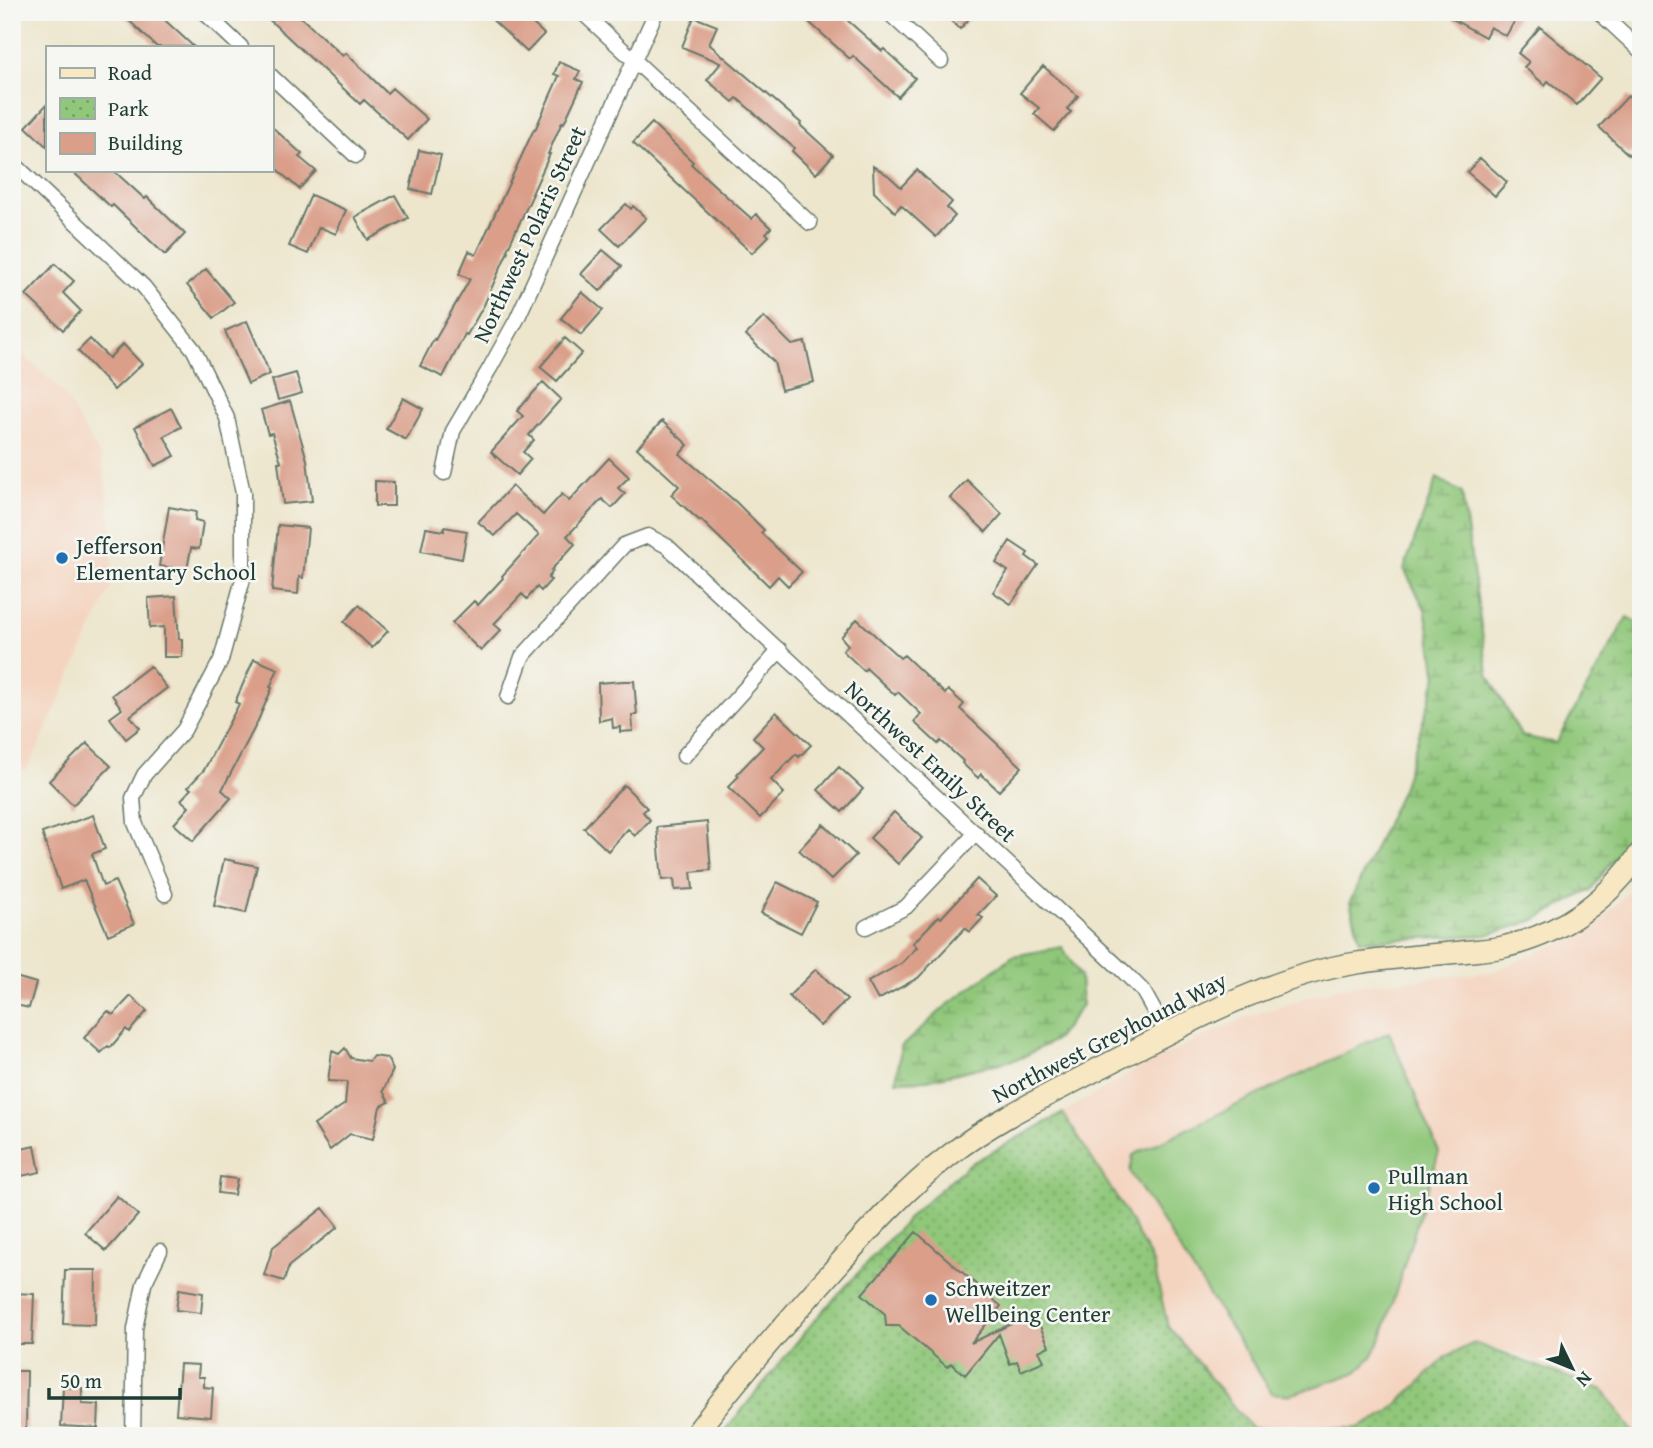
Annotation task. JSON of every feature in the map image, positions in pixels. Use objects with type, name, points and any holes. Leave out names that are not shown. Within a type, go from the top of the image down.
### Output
[{"type":"street","points":[[204,12],[240,46]]},
{"type":"street","points":[[582,12],[810,223]]},
{"type":"street","name":"Northwest Polaris Street","points":[[444,473],[453,430],[517,319],[656,12]]},
{"type":"street","points":[[888,12],[941,61]]},
{"type":"street","points":[[1599,12],[1641,51]]},
{"type":"street","points":[[273,78],[356,156]]},
{"type":"street","points":[[12,162],[144,287],[194,350],[227,418],[243,493],[243,579],[221,660],[184,730],[144,775],[133,798],[135,823],[165,894]]},
{"type":"street","name":"Northwest Emily Street","points":[[508,696],[522,657],[624,545],[648,536],[667,546],[1143,991],[1167,1034]]},
{"type":"street","points":[[684,756],[780,650]]},
{"type":"street","points":[[866,927],[906,907],[976,833]]},
{"type":"street","name":"Northwest Greyhound Way","points":[[694,1436],[738,1379],[909,1189],[976,1135],[1010,1114],[1238,1000],[1311,972],[1355,963],[1504,947],[1547,933],[1569,922],[1607,892],[1641,852]]},
{"type":"street","points":[[133,1436],[135,1329],[144,1284],[160,1251]]},
{"type":"shaded area","name":"Jefferson Elementary School","points":[[12,344],[62,391],[102,459],[112,532],[112,585],[29,767],[12,777]]},
{"type":"shaded area","name":"Pullman High School","points":[[1641,878],[1641,1436],[1636,1436],[1603,1390],[1524,1356],[1474,1343],[1447,1356],[1388,1413],[1358,1428],[1251,1428],[1168,1326],[1153,1262],[1063,1113],[1142,1066],[1244,1018],[1340,987],[1493,972],[1577,935],[1613,908]]},
{"type":"green space","points":[[1437,478],[1462,493],[1488,674],[1521,736],[1556,743],[1627,617],[1641,624],[1641,821],[1591,890],[1535,920],[1487,935],[1360,941],[1350,902],[1402,789],[1437,676],[1425,609],[1404,569]]},
{"type":"green space","points":[[1062,947],[1080,976],[1082,1005],[1057,1039],[1021,1058],[927,1080],[896,1081],[901,1047],[946,1006],[1013,956]]},
{"type":"green space","points":[[1389,1032],[1439,1152],[1382,1337],[1372,1357],[1355,1373],[1290,1395],[1272,1393],[1130,1172],[1133,1155]]},
{"type":"green space","points":[[1063,1113],[1120,1203],[1153,1262],[1168,1326],[1251,1428],[1358,1428],[1388,1413],[1447,1356],[1474,1343],[1603,1390],[1636,1436],[721,1436],[813,1322],[914,1212],[968,1165]]},
{"type":"building","points":[[120,12],[156,12],[193,46],[156,46]]},
{"type":"building","points":[[261,12],[295,12],[343,56],[346,53],[387,93],[392,88],[427,119],[408,140],[364,100],[360,104]]},
{"type":"building","points":[[484,12],[520,12],[544,34],[527,52]]},
{"type":"building","points":[[798,12],[838,12],[915,78],[898,97],[853,56],[850,59]]},
{"type":"building","points":[[941,12],[975,12],[960,29]]},
{"type":"building","points":[[1440,12],[1508,12],[1517,17],[1506,36],[1490,27],[1485,37]]},
{"type":"building","points":[[694,17],[717,26],[709,44],[801,123],[800,125],[833,155],[816,174],[792,151],[794,148],[737,98],[733,102],[707,80],[721,63],[682,47]]},
{"type":"building","points":[[1540,27],[1601,78],[1577,105],[1548,81],[1545,85],[1524,67],[1529,62],[1518,53]]},
{"type":"building","points":[[559,62],[580,71],[576,79],[583,82],[564,123],[562,122],[484,305],[467,335],[465,334],[443,377],[420,366],[470,279],[459,274],[469,251],[476,255],[535,130],[559,76],[554,74]]},
{"type":"building","points":[[1043,66],[1078,96],[1067,109],[1071,112],[1054,131],[1034,114],[1039,108],[1020,93]]},
{"type":"building","points":[[1628,96],[1641,108],[1641,143],[1629,155],[1599,127]]},
{"type":"building","points":[[46,105],[46,146],[26,127]]},
{"type":"building","points":[[652,123],[693,162],[691,164],[752,219],[756,214],[771,228],[766,233],[769,236],[752,253],[633,143]]},
{"type":"building","points":[[273,128],[302,154],[299,157],[316,171],[299,189],[273,166]]},
{"type":"building","points":[[419,150],[441,155],[432,194],[410,189]]},
{"type":"building","points":[[1480,158],[1507,182],[1495,196],[1467,172]]},
{"type":"building","points":[[873,166],[901,187],[917,170],[952,202],[947,208],[955,216],[936,237],[901,205],[895,212],[874,192]]},
{"type":"building","points":[[73,172],[115,172],[145,199],[147,197],[185,234],[165,255],[113,205],[111,207]]},
{"type":"building","points":[[311,195],[346,210],[336,234],[319,227],[308,254],[289,246]]},
{"type":"building","points":[[395,195],[408,218],[368,240],[355,217]]},
{"type":"building","points":[[626,204],[631,209],[633,206],[646,218],[619,246],[601,229]]},
{"type":"building","points":[[603,250],[622,266],[600,291],[581,274]]},
{"type":"building","points":[[55,264],[74,281],[63,293],[81,311],[63,330],[26,295]]},
{"type":"building","points":[[206,269],[234,302],[214,318],[187,285]]},
{"type":"building","points":[[582,292],[603,310],[581,335],[561,318]]},
{"type":"building","points":[[764,317],[792,345],[805,342],[814,382],[781,390],[774,362],[746,335]]},
{"type":"building","points":[[247,321],[270,374],[248,384],[225,331]]},
{"type":"building","points":[[565,338],[582,353],[557,381],[540,367]]},
{"type":"building","points":[[90,339],[109,358],[123,344],[142,364],[114,390],[78,351]]},
{"type":"building","points":[[296,373],[302,393],[278,400],[272,380]]},
{"type":"building","points":[[543,382],[561,399],[529,435],[534,440],[523,452],[531,459],[517,475],[491,452],[523,416],[517,411]]},
{"type":"building","points":[[403,398],[423,409],[406,440],[386,429]]},
{"type":"building","points":[[290,401],[307,460],[312,501],[283,504],[278,462],[281,462],[261,410]]},
{"type":"building","points":[[171,408],[181,427],[164,436],[175,456],[155,466],[135,427]]},
{"type":"building","points":[[662,421],[688,445],[680,454],[736,502],[764,530],[761,533],[802,572],[788,586],[778,576],[769,586],[671,495],[679,486],[637,448]]},
{"type":"building","points":[[609,458],[629,477],[618,488],[625,494],[612,508],[602,499],[567,536],[575,544],[551,570],[553,571],[548,578],[551,580],[541,591],[537,587],[527,599],[522,594],[494,624],[501,630],[481,651],[452,623],[474,601],[478,605],[539,535],[516,514],[495,536],[478,522],[512,486],[543,515],[562,494],[569,501]]},
{"type":"building","points":[[967,480],[1002,514],[986,532],[950,498]]},
{"type":"building","points":[[375,481],[394,482],[394,506],[375,506]]},
{"type":"building","points":[[169,507],[196,512],[195,520],[203,522],[199,549],[191,548],[187,570],[159,566]]},
{"type":"building","points":[[278,525],[308,528],[303,578],[299,577],[298,594],[272,591]]},
{"type":"building","points":[[444,527],[467,531],[462,559],[421,551],[426,528],[444,531]]},
{"type":"building","points":[[1010,541],[1028,553],[1026,556],[1038,565],[1011,604],[993,592],[1008,571],[996,563]]},
{"type":"building","points":[[176,596],[182,657],[164,657],[164,627],[150,628],[148,598]]},
{"type":"building","points":[[359,605],[388,631],[372,648],[344,622]]},
{"type":"building","points":[[857,619],[900,658],[904,655],[945,694],[948,690],[964,704],[960,709],[1022,767],[999,791],[981,774],[978,778],[941,741],[938,744],[914,722],[921,714],[898,692],[895,695],[843,651],[848,645],[841,637]]},
{"type":"building","points":[[254,659],[278,669],[270,687],[272,688],[222,790],[231,798],[193,841],[174,824],[189,807],[181,800],[191,789],[188,787],[204,770],[239,704],[235,702]]},
{"type":"building","points":[[150,666],[167,688],[130,716],[140,728],[126,739],[110,718],[122,709],[112,695]]},
{"type":"building","points":[[634,681],[637,715],[632,715],[633,731],[620,732],[620,727],[613,728],[612,718],[599,721],[598,683]]},
{"type":"building","points":[[776,712],[811,745],[799,757],[796,754],[771,780],[784,793],[760,818],[728,787],[763,747],[753,737]]},
{"type":"building","points":[[87,743],[111,766],[73,805],[49,781]]},
{"type":"building","points":[[839,767],[863,789],[842,812],[818,790]]},
{"type":"building","points":[[624,785],[647,808],[643,812],[650,820],[635,836],[628,829],[608,851],[584,828]]},
{"type":"building","points":[[894,812],[922,838],[898,864],[870,838]]},
{"type":"building","points":[[93,815],[105,849],[92,854],[103,886],[115,881],[134,924],[108,935],[84,880],[61,889],[42,833]]},
{"type":"building","points":[[707,822],[711,870],[691,872],[693,889],[675,890],[674,879],[662,880],[657,827]]},
{"type":"building","points":[[823,824],[856,855],[831,880],[799,850]]},
{"type":"building","points":[[224,859],[257,866],[246,913],[214,906]]},
{"type":"building","points":[[977,879],[996,896],[978,915],[983,918],[970,932],[965,928],[918,978],[878,1000],[868,982],[902,963],[917,947],[913,943],[939,916],[941,918]]},
{"type":"building","points":[[777,882],[817,902],[801,933],[761,913]]},
{"type":"building","points":[[816,969],[847,1000],[820,1026],[789,996]]},
{"type":"building","points":[[12,976],[36,983],[29,1008],[12,1004]]},
{"type":"building","points":[[131,996],[147,1011],[129,1032],[126,1029],[110,1048],[108,1046],[101,1053],[84,1038],[108,1011],[113,1015]]},
{"type":"building","points":[[345,1048],[351,1058],[369,1061],[373,1056],[387,1058],[393,1070],[383,1091],[389,1102],[380,1107],[373,1139],[350,1134],[330,1150],[314,1125],[345,1104],[347,1082],[328,1081],[332,1051],[339,1054]]},
{"type":"building","points":[[35,1146],[40,1172],[12,1178],[12,1151]]},
{"type":"building","points":[[220,1177],[237,1179],[234,1195],[218,1193]]},
{"type":"building","points":[[117,1196],[138,1215],[106,1251],[85,1233]]},
{"type":"building","points":[[323,1208],[338,1227],[289,1266],[284,1281],[264,1275],[273,1247]]},
{"type":"building","name":"Schweitzer Wellbeing Center","points":[[916,1232],[1001,1306],[971,1343],[1028,1316],[1034,1326],[1039,1324],[1049,1346],[1039,1351],[1044,1361],[1021,1371],[1017,1361],[1010,1364],[999,1334],[965,1375],[951,1363],[947,1367],[899,1326],[886,1326],[885,1314],[862,1294]]},
{"type":"building","points":[[65,1270],[96,1270],[95,1325],[63,1324]]},
{"type":"building","points":[[179,1289],[203,1293],[201,1313],[176,1310]]},
{"type":"building","points":[[12,1293],[34,1294],[32,1344],[12,1344]]},
{"type":"building","points":[[180,1364],[199,1365],[198,1377],[204,1377],[204,1387],[213,1388],[211,1417],[176,1414]]},
{"type":"building","points":[[12,1371],[27,1371],[26,1429],[12,1429]]},
{"type":"building","points":[[63,1387],[82,1388],[82,1404],[99,1405],[98,1428],[61,1426]]},
{"type":"place","name":"Jefferson Elementary School","points":[[62,558]]},
{"type":"place","name":"Pullman High School","points":[[1374,1188]]},
{"type":"place","name":"Schweitzer Wellbeing Center","points":[[931,1300]]}]
